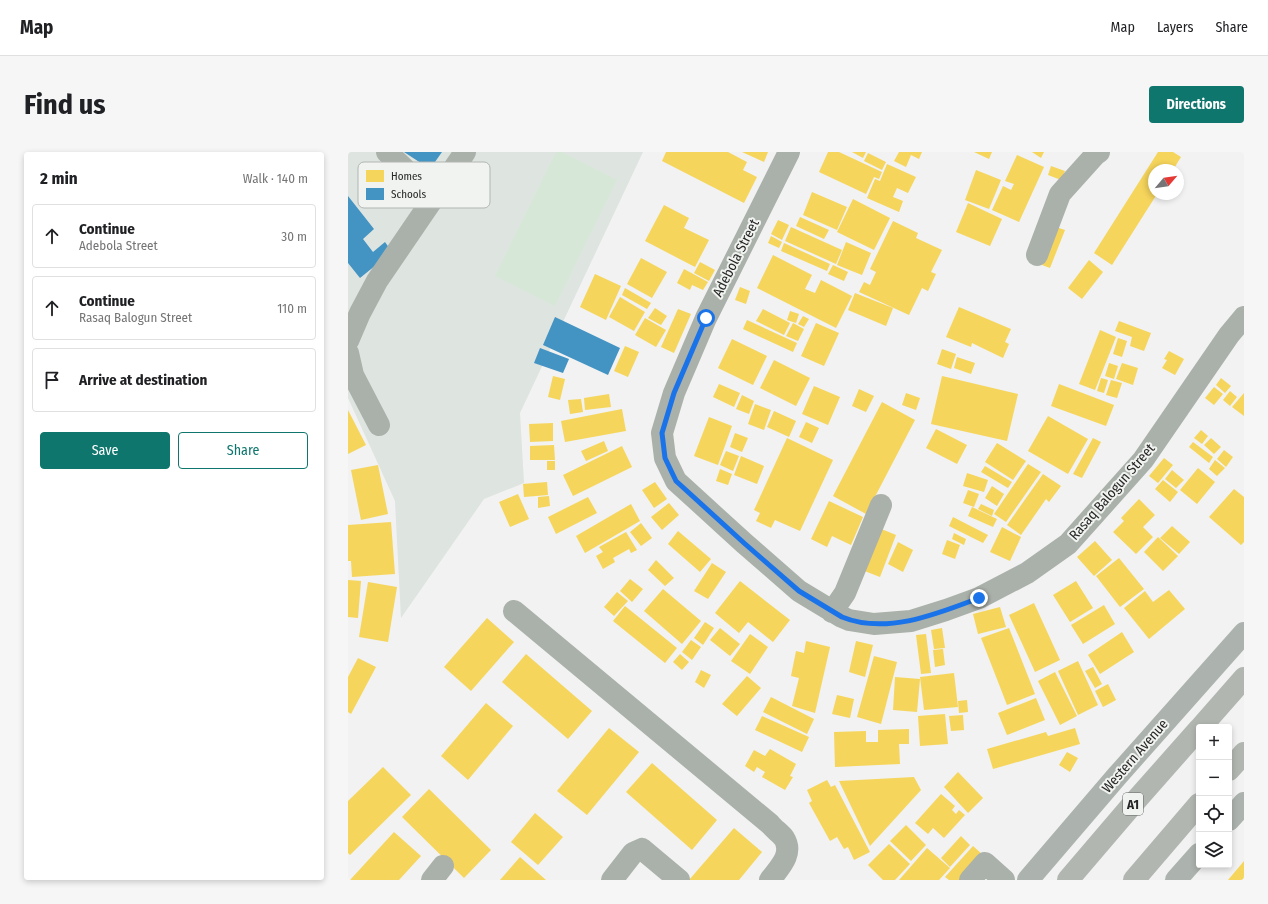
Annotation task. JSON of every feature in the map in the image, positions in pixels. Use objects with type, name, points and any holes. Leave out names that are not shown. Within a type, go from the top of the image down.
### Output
[{"type":"highway","name":"A1","points":[[1204,724],[1244,678]]},
{"type":"highway","name":"A1","points":[[1068,880],[1196,733]]},
{"type":"highway","points":[[1232,767],[1244,753]]},
{"type":"highway","points":[[1134,880],[1196,808]]},
{"type":"main road","name":"Western Avenue","points":[[1028,880],[1117,776],[1244,633]]},
{"type":"main road","points":[[1232,817],[1244,803]]},
{"type":"main road","points":[[1176,880],[1196,857]]},
{"type":"street","points":[[387,152],[397,162]]},
{"type":"street","points":[[458,162],[465,152]]},
{"type":"street","name":"Adebola Street","points":[[662,433],[674,393],[706,318],[789,152]]},
{"type":"street","points":[[1037,255],[1060,194],[1099,152]]},
{"type":"street","points":[[348,341],[360,313],[377,281],[427,208]]},
{"type":"street","name":"Rasaq Balogun Street","points":[[662,433],[665,458],[676,481],[799,591],[832,612],[849,620],[874,624],[911,621],[979,598],[1027,573],[1068,544],[1143,460],[1229,335],[1244,317]]},
{"type":"street","points":[[348,353],[353,375],[379,425]]},
{"type":"street","points":[[832,612],[845,594],[881,505]]},
{"type":"street","points":[[514,611],[770,824],[784,838],[788,850],[784,862],[770,880]]},
{"type":"street","points":[[612,880],[633,853],[642,850],[679,880]]},
{"type":"street","points":[[970,880],[987,871],[1004,880]]},
{"type":"shaded area","points":[[348,152],[643,152],[520,413],[524,483],[484,499],[401,618],[395,501],[348,398]]},
{"type":"green space","points":[[556,152],[562,152],[617,180],[555,306],[495,276]]},
{"type":"building: Homes","points":[[666,152],[728,152],[747,162],[743,170],[757,177],[744,203],[662,161]]},
{"type":"building: Homes","points":[[742,152],[768,152],[764,162]]},
{"type":"building: Homes","points":[[828,152],[839,152],[882,172],[879,179],[874,177],[866,194],[819,172]]},
{"type":"building: Homes","points":[[852,152],[866,152],[863,158]]},
{"type":"building: Homes","points":[[899,152],[922,152],[919,159],[911,155],[906,167],[894,161]]},
{"type":"building: Homes","points":[[974,152],[992,152],[989,159]]},
{"type":"building: Homes","points":[[1032,152],[1044,152],[1041,158]]},
{"type":"building: Homes","points":[[1158,152],[1173,152],[1181,157],[1177,164],[1150,164]]},
{"type":"building: Homes","points":[[868,153],[886,162],[882,170],[864,161]]},
{"type":"building: Homes","points":[[1017,155],[1044,167],[1019,222],[992,210],[1003,186],[1011,190],[1014,184],[1005,181]]},
{"type":"building: Homes","points":[[887,164],[916,177],[908,193],[897,188],[893,197],[903,201],[899,212],[867,198],[875,179],[880,181]]},
{"type":"building: Homes","points":[[1051,166],[1065,171],[1061,180],[1048,175]]},
{"type":"building: Homes","points":[[1148,168],[1148,200],[1153,200],[1112,265],[1094,253]]},
{"type":"building: Homes","points":[[976,170],[1001,180],[989,209],[965,200]]},
{"type":"building: Homes","points":[[812,192],[847,207],[837,230],[803,215]]},
{"type":"building: Homes","points":[[853,199],[890,218],[874,250],[837,232]]},
{"type":"building: Homes","points":[[968,203],[1002,219],[990,246],[956,232]]},
{"type":"building: Homes","points":[[664,205],[689,218],[684,228],[709,240],[695,267],[645,241]]},
{"type":"building: Homes","points":[[800,217],[829,230],[824,239],[796,226]]},
{"type":"building: Homes","points":[[778,220],[789,225],[782,240],[771,234]]},
{"type":"building: Homes","points":[[893,221],[918,233],[916,238],[942,250],[931,272],[936,274],[928,291],[922,288],[909,315],[859,292],[864,282],[870,285],[876,272],[870,269]]},
{"type":"building: Homes","points":[[791,227],[842,250],[836,264],[785,241]]},
{"type":"building: Homes","points":[[1056,227],[1065,230],[1050,268],[1042,265]]},
{"type":"building: Homes","points":[[771,236],[782,242],[779,248],[768,243]]},
{"type":"building: Homes","points":[[846,242],[871,253],[862,275],[837,265]]},
{"type":"building: Homes","points":[[784,243],[830,264],[827,271],[781,251]]},
{"type":"building: Homes","points":[[773,255],[812,275],[805,289],[815,293],[821,280],[852,296],[836,328],[757,288]]},
{"type":"building: Homes","points":[[641,258],[667,272],[652,298],[627,284]]},
{"type":"building: Homes","points":[[1089,260],[1103,272],[1082,299],[1068,288]]},
{"type":"building: Homes","points":[[700,262],[715,270],[709,281],[694,273]]},
{"type":"building: Homes","points":[[833,265],[848,272],[844,281],[828,274]]},
{"type":"building: Homes","points":[[684,269],[708,282],[703,290],[692,285],[690,290],[677,283]]},
{"type":"building: Homes","points":[[595,274],[621,286],[606,320],[580,307]]},
{"type":"building: Homes","points":[[740,287],[750,291],[746,304],[735,300]]},
{"type":"building: Homes","points":[[625,288],[651,303],[647,309],[622,295]]},
{"type":"building: Homes","points":[[855,293],[893,308],[886,326],[848,310]]},
{"type":"building: Homes","points":[[620,297],[645,312],[634,331],[609,317]]},
{"type":"building: Homes","points":[[959,307],[1011,329],[1005,342],[1009,344],[1003,358],[972,343],[971,347],[946,337]]},
{"type":"building: Homes","points":[[655,308],[667,316],[661,325],[648,318]]},
{"type":"building: Homes","points":[[678,309],[691,314],[674,353],[661,347]]},
{"type":"building: Homes","points":[[763,309],[790,323],[784,335],[756,321]]},
{"type":"building: Homes","points":[[790,311],[799,314],[796,323],[787,320]]},
{"type":"building: Homes","points":[[803,316],[809,319],[804,327],[798,324]]},
{"type":"building: Homes","points":[[645,318],[666,330],[656,347],[635,335]]},
{"type":"building: Homes","points":[[747,320],[797,343],[793,352],[743,329]]},
{"type":"building: Homes","points":[[1119,321],[1151,333],[1144,351],[1130,346],[1132,337],[1115,331]]},
{"type":"building: Homes","points":[[793,323],[804,329],[798,341],[786,336]]},
{"type":"building: Homes","points":[[816,323],[839,333],[824,366],[801,356]]},
{"type":"building: Homes","points":[[1100,330],[1116,337],[1095,390],[1079,384]]},
{"type":"building: Homes","points":[[1118,338],[1127,341],[1122,357],[1113,354]]},
{"type":"building: Homes","points":[[732,339],[767,356],[753,385],[718,368]]},
{"type":"building: Homes","points":[[625,346],[639,352],[628,377],[614,371]]},
{"type":"building: Homes","points":[[942,349],[956,354],[951,369],[937,364]]},
{"type":"building: Homes","points":[[1169,351],[1184,359],[1175,375],[1162,368],[1167,360],[1164,359]]},
{"type":"building: Homes","points":[[957,357],[975,363],[971,374],[954,368]]},
{"type":"building: Homes","points":[[774,360],[810,378],[796,406],[760,388]]},
{"type":"building: Homes","points":[[1109,363],[1118,366],[1114,379],[1105,376]]},
{"type":"building: Homes","points":[[1122,363],[1138,368],[1133,385],[1116,379]]},
{"type":"building: Homes","points":[[553,376],[565,379],[560,400],[548,397]]},
{"type":"building: Homes","points":[[942,376],[1018,394],[1007,441],[931,424]]},
{"type":"building: Homes","points":[[1101,378],[1108,380],[1104,393],[1097,391]]},
{"type":"building: Homes","points":[[1221,378],[1231,386],[1225,393],[1216,385]]},
{"type":"building: Homes","points":[[1111,380],[1122,383],[1117,398],[1106,395]]},
{"type":"building: Homes","points":[[719,384],[740,393],[734,407],[713,397]]},
{"type":"building: Homes","points":[[1059,384],[1114,405],[1106,426],[1051,406]]},
{"type":"building: Homes","points":[[814,386],[840,397],[828,425],[802,414]]},
{"type":"building: Homes","points":[[1214,387],[1223,394],[1214,405],[1205,398]]},
{"type":"building: Homes","points":[[859,389],[874,396],[866,412],[852,406]]},
{"type":"building: Homes","points":[[1230,391],[1237,397],[1230,406],[1223,400]]},
{"type":"building: Homes","points":[[906,393],[920,398],[916,410],[902,405]]},
{"type":"building: Homes","points":[[1244,393],[1244,416],[1232,407]]},
{"type":"building: Homes","points":[[609,394],[611,407],[585,410],[584,398]]},
{"type":"building: Homes","points":[[742,395],[754,401],[749,414],[736,409]]},
{"type":"building: Homes","points":[[581,399],[583,412],[570,414],[568,400]]},
{"type":"building: Homes","points":[[882,402],[915,420],[866,514],[833,496]]},
{"type":"building: Homes","points":[[755,404],[771,410],[764,430],[748,424]]},
{"type":"building: Homes","points":[[622,409],[626,431],[565,442],[561,421]]},
{"type":"building: Homes","points":[[348,410],[366,445],[348,454]]},
{"type":"building: Homes","points":[[774,411],[796,421],[789,437],[767,427]]},
{"type":"building: Homes","points":[[1048,416],[1088,439],[1068,474],[1028,451]]},
{"type":"building: Homes","points":[[709,417],[732,426],[718,465],[694,456]]},
{"type":"building: Homes","points":[[806,422],[819,428],[812,443],[799,437]]},
{"type":"building: Homes","points":[[553,423],[553,441],[530,442],[529,424]]},
{"type":"building: Homes","points":[[936,429],[967,445],[957,464],[926,448]]},
{"type":"building: Homes","points":[[1201,430],[1208,436],[1202,444],[1194,438]]},
{"type":"building: Homes","points":[[735,433],[748,438],[742,452],[730,447]]},
{"type":"building: Homes","points":[[787,438],[833,460],[800,531],[775,520],[771,528],[756,521],[760,513],[754,510]]},
{"type":"building: Homes","points":[[1093,438],[1101,442],[1082,478],[1073,474]]},
{"type":"building: Homes","points":[[1211,438],[1221,447],[1214,454],[1204,445]]},
{"type":"building: Homes","points":[[604,441],[608,451],[586,461],[581,451]]},
{"type":"building: Homes","points":[[1193,442],[1213,457],[1209,463],[1189,447]]},
{"type":"building: Homes","points":[[997,443],[1026,461],[1013,480],[985,462]]},
{"type":"building: Homes","points":[[554,445],[555,460],[530,460],[530,446]]},
{"type":"building: Homes","points":[[622,446],[632,467],[573,496],[563,475]]},
{"type":"building: Homes","points":[[1224,450],[1233,457],[1226,467],[1217,459]]},
{"type":"building: Homes","points":[[726,451],[739,456],[733,471],[720,465]]},
{"type":"building: Homes","points":[[741,456],[764,466],[757,484],[734,475]]},
{"type":"building: Homes","points":[[1164,458],[1173,465],[1158,483],[1149,476]]},
{"type":"building: Homes","points":[[1215,460],[1225,468],[1217,476],[1209,469]]},
{"type":"building: Homes","points":[[547,461],[555,461],[555,470],[547,470]]},
{"type":"building: Homes","points":[[1028,464],[1041,472],[1006,522],[994,514]]},
{"type":"building: Homes","points":[[378,465],[388,514],[361,520],[351,470]]},
{"type":"building: Homes","points":[[985,466],[1012,482],[1008,488],[981,472]]},
{"type":"building: Homes","points":[[1198,468],[1215,482],[1197,504],[1180,490]]},
{"type":"building: Homes","points":[[720,469],[732,474],[728,485],[716,481]]},
{"type":"building: Homes","points":[[1172,470],[1184,480],[1176,488],[1165,479]]},
{"type":"building: Homes","points":[[967,473],[988,480],[984,492],[963,486]]},
{"type":"building: Homes","points":[[1043,474],[1061,486],[1049,502],[1046,499],[1021,535],[1007,525]]},
{"type":"building: Homes","points":[[1163,480],[1178,492],[1170,502],[1155,489]]},
{"type":"building: Homes","points":[[547,482],[548,495],[524,497],[523,484]]},
{"type":"building: Homes","points":[[655,482],[667,499],[654,508],[642,490]]},
{"type":"building: Homes","points":[[992,486],[1004,494],[997,506],[985,498]]},
{"type":"building: Homes","points":[[1234,489],[1244,497],[1244,542],[1241,545],[1209,517]]},
{"type":"building: Homes","points":[[968,490],[979,494],[974,507],[963,503]]},
{"type":"building: Homes","points":[[518,494],[529,519],[510,527],[499,502]]},
{"type":"building: Homes","points":[[549,496],[550,506],[538,508],[538,497]]},
{"type":"building: Homes","points":[[588,497],[597,513],[556,534],[548,517]]},
{"type":"building: Homes","points":[[1139,499],[1155,515],[1143,527],[1153,537],[1136,554],[1113,532],[1124,521],[1121,518]]},
{"type":"building: Homes","points":[[829,501],[863,517],[851,545],[832,536],[827,547],[811,539]]},
{"type":"building: Homes","points":[[669,503],[679,515],[662,530],[651,517]]},
{"type":"building: Homes","points":[[631,504],[640,521],[585,553],[576,536]]},
{"type":"building: Homes","points":[[981,504],[994,510],[992,516],[978,509]]},
{"type":"building: Homes","points":[[972,507],[997,519],[993,527],[968,516]]},
{"type":"building: Homes","points":[[953,517],[988,535],[983,543],[949,526]]},
{"type":"building: Homes","points":[[391,522],[395,574],[352,577],[351,561],[348,561],[348,525]]},
{"type":"building: Homes","points":[[641,523],[652,538],[641,546],[630,532]]},
{"type":"building: Homes","points":[[1172,526],[1190,542],[1179,554],[1160,538]]},
{"type":"building: Homes","points":[[1002,527],[1021,537],[1010,561],[990,552]]},
{"type":"building: Homes","points":[[879,528],[896,535],[880,577],[862,570]]},
{"type":"building: Homes","points":[[678,531],[711,559],[700,572],[668,544]]},
{"type":"building: Homes","points":[[626,532],[637,550],[631,553],[629,549],[613,558],[615,562],[603,569],[596,556],[603,552],[599,547]]},
{"type":"building: Homes","points":[[954,533],[966,539],[964,545],[952,539]]},
{"type":"building: Homes","points":[[1158,537],[1178,556],[1163,571],[1144,552]]},
{"type":"building: Homes","points":[[947,540],[960,545],[955,559],[942,554]]},
{"type":"building: Homes","points":[[1095,541],[1112,560],[1094,576],[1077,557]]},
{"type":"building: Homes","points":[[898,542],[913,550],[903,572],[888,564]]},
{"type":"building: Homes","points":[[1119,558],[1144,589],[1120,607],[1096,576]]},
{"type":"building: Homes","points":[[656,560],[674,578],[665,586],[648,570]]},
{"type":"building: Homes","points":[[712,563],[726,572],[708,599],[694,591]]},
{"type":"building: Homes","points":[[630,579],[643,589],[632,602],[620,591]]},
{"type":"building: Homes","points":[[348,580],[361,581],[358,618],[348,617]]},
{"type":"building: Homes","points":[[740,581],[790,620],[773,642],[748,622],[739,633],[715,613]]},
{"type":"building: Homes","points":[[1076,581],[1093,608],[1070,622],[1053,595]]},
{"type":"building: Homes","points":[[368,582],[397,587],[388,642],[359,637]]},
{"type":"building: Homes","points":[[663,589],[701,621],[682,644],[644,611]]},
{"type":"building: Homes","points":[[1169,590],[1185,609],[1149,639],[1124,608],[1145,591],[1153,602]]},
{"type":"building: Homes","points":[[617,592],[628,601],[614,616],[604,607]]},
{"type":"building: Homes","points":[[1034,603],[1060,660],[1035,672],[1009,615]]},
{"type":"building: Homes","points":[[1104,605],[1115,624],[1083,644],[1071,625]]},
{"type":"building: Homes","points":[[625,606],[677,648],[665,663],[613,621]]},
{"type":"building: Homes","points":[[1000,607],[1006,627],[978,634],[973,614]]},
{"type":"building: Homes","points":[[487,618],[514,642],[471,691],[444,667]]},
{"type":"building: Homes","points":[[705,622],[714,628],[703,645],[694,638]]},
{"type":"building: Homes","points":[[720,628],[740,644],[730,656],[710,640]]},
{"type":"building: Homes","points":[[942,628],[945,648],[934,649],[931,630]]},
{"type":"building: Homes","points":[[1009,628],[1035,694],[1007,705],[981,638]]},
{"type":"building: Homes","points":[[1122,632],[1134,652],[1100,674],[1088,655]]},
{"type":"building: Homes","points":[[750,634],[768,647],[750,674],[731,661]]},
{"type":"building: Homes","points":[[926,634],[931,673],[921,674],[916,635]]},
{"type":"building: Homes","points":[[691,640],[701,647],[692,660],[682,652]]},
{"type":"building: Homes","points":[[806,641],[830,647],[815,713],[792,706],[799,678],[791,676],[796,651],[804,653]]},
{"type":"building: Homes","points":[[856,641],[873,645],[865,677],[849,672]]},
{"type":"building: Homes","points":[[943,649],[945,665],[935,667],[933,650]]},
{"type":"building: Homes","points":[[526,654],[592,711],[568,739],[502,682]]},
{"type":"building: Homes","points":[[680,654],[689,662],[682,670],[673,662]]},
{"type":"building: Homes","points":[[874,656],[897,662],[881,724],[857,717]]},
{"type":"building: Homes","points":[[358,658],[376,667],[351,714],[348,712],[348,677]]},
{"type":"building: Homes","points":[[1078,661],[1098,705],[1078,715],[1058,671]]},
{"type":"building: Homes","points":[[1093,667],[1102,684],[1095,688],[1085,671]]},
{"type":"building: Homes","points":[[701,670],[711,675],[704,688],[695,682]]},
{"type":"building: Homes","points":[[1055,672],[1077,716],[1060,725],[1038,681]]},
{"type":"building: Homes","points":[[954,673],[958,707],[924,710],[920,677]]},
{"type":"building: Homes","points":[[747,676],[761,688],[737,716],[722,704]]},
{"type":"building: Homes","points":[[895,677],[920,679],[917,712],[893,710]]},
{"type":"building: Homes","points":[[1108,684],[1116,700],[1103,707],[1095,691]]},
{"type":"building: Homes","points":[[837,695],[854,699],[850,718],[832,714]]},
{"type":"building: Homes","points":[[771,697],[814,719],[807,734],[763,712]]},
{"type":"building: Homes","points":[[1036,698],[1045,720],[1007,735],[998,713]]},
{"type":"building: Homes","points":[[967,700],[968,712],[959,713],[958,701]]},
{"type":"building: Homes","points":[[486,703],[513,726],[468,780],[441,756]]},
{"type":"building: Homes","points":[[945,714],[948,744],[920,746],[918,716]]},
{"type":"building: Homes","points":[[963,715],[964,730],[951,731],[949,716]]},
{"type":"building: Homes","points":[[762,716],[809,737],[802,752],[755,730]]},
{"type":"building: Homes","points":[[609,728],[639,752],[587,815],[557,791]]},
{"type":"building: Homes","points":[[1075,728],[1080,744],[993,769],[987,749],[1046,732],[1048,736]]},
{"type":"building: Homes","points":[[909,729],[909,744],[899,744],[900,764],[835,767],[834,732],[866,731],[866,742],[878,742],[878,730]]},
{"type":"building: Homes","points":[[770,749],[796,764],[790,776],[793,777],[785,790],[762,777],[765,772],[757,767],[754,772],[745,766],[754,750],[765,756]]},
{"type":"building: Homes","points":[[1067,752],[1078,758],[1070,772],[1059,765]]},
{"type":"building: Homes","points":[[652,763],[717,820],[692,850],[626,792]]},
{"type":"building: Homes","points":[[383,767],[411,795],[350,855],[348,853],[348,801]]},
{"type":"building: Homes","points":[[958,772],[983,798],[968,813],[944,787]]},
{"type":"building: Homes","points":[[914,777],[921,790],[870,846],[839,781]]},
{"type":"building: Homes","points":[[827,780],[831,787],[835,785],[870,852],[854,860],[848,847],[844,849],[837,837],[830,841],[809,803],[812,801],[807,790]]},
{"type":"building: Homes","points":[[429,789],[491,850],[464,878],[402,817]]},
{"type":"building: Homes","points":[[941,794],[955,806],[952,810],[956,814],[959,810],[965,815],[944,838],[933,828],[928,834],[915,823]]},
{"type":"building: Homes","points":[[535,813],[563,837],[538,865],[511,842]]},
{"type":"building: Homes","points":[[906,825],[926,845],[911,861],[890,841]]},
{"type":"building: Homes","points":[[734,828],[762,852],[739,880],[689,880]]},
{"type":"building: Homes","points":[[394,832],[421,856],[399,880],[350,880]]},
{"type":"building: Homes","points":[[961,836],[970,845],[950,867],[941,858]]},
{"type":"building: Homes","points":[[889,844],[910,864],[895,880],[883,880],[868,865]]},
{"type":"building: Homes","points":[[973,846],[983,855],[961,880],[949,880],[945,877]]},
{"type":"building: Homes","points":[[927,848],[950,868],[939,880],[899,880]]},
{"type":"building: Homes","points":[[520,857],[546,880],[500,880]]},
{"type":"building: Homes","points":[[1244,861],[1244,880],[1228,880]]},
{"type":"building: Schools","points":[[404,152],[442,152],[435,162],[419,162]]},
{"type":"building: Schools","points":[[348,196],[374,229],[363,239],[373,252],[385,242],[392,252],[360,278],[348,263]]},
{"type":"building: Schools","points":[[555,317],[620,348],[608,375],[543,345]]},
{"type":"building: Schools","points":[[540,348],[569,359],[563,373],[534,363]]},
{"type":"route","points":[[706,318],[674,393],[662,433],[665,458],[676,481],[799,591],[849,620],[874,624],[911,621],[979,598]]}]
